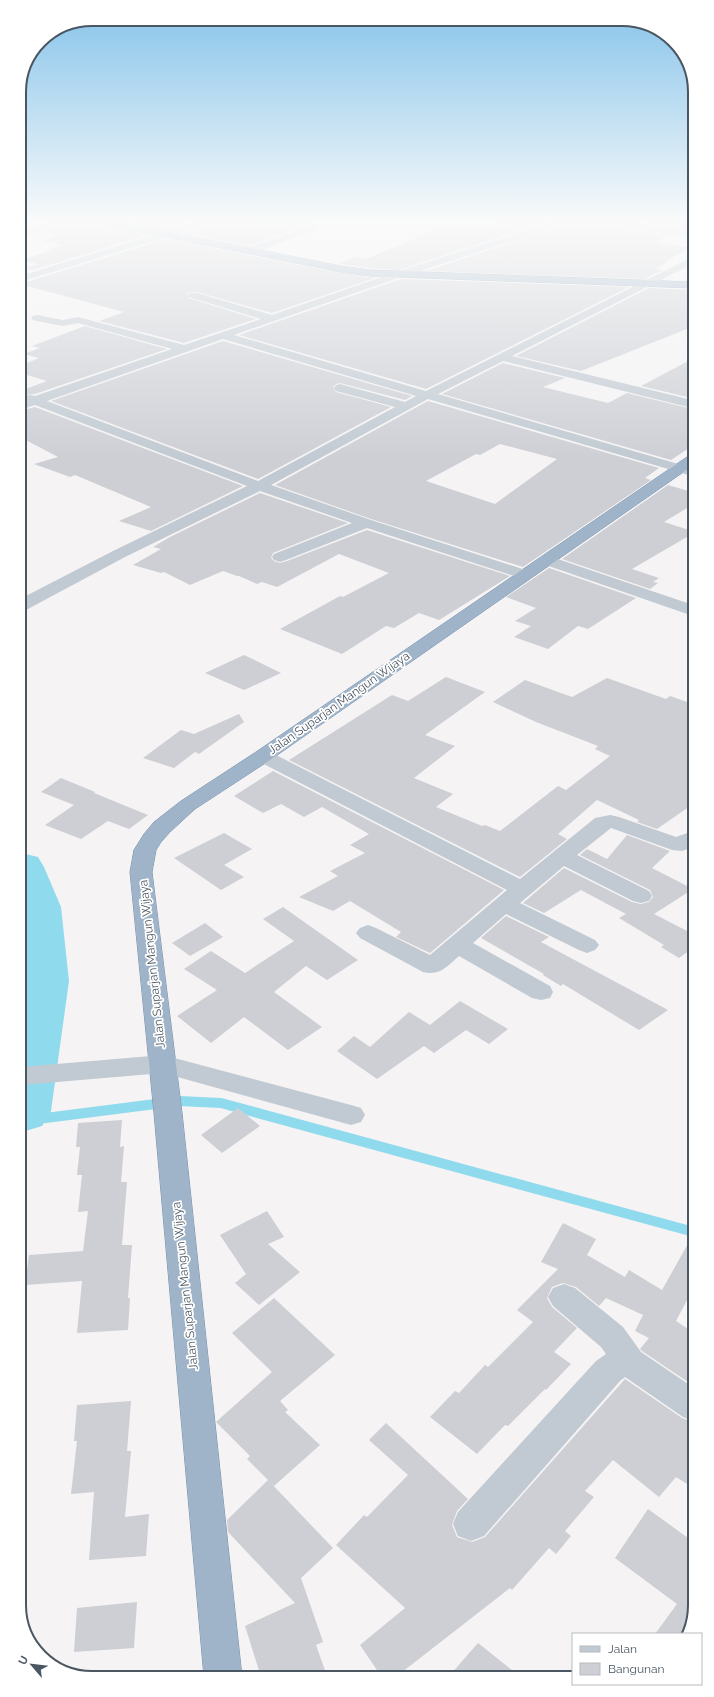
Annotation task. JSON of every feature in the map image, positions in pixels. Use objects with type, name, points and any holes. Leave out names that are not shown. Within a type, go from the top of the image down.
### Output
[{"type":"highway","name":"Jalan Suparjan Mangun Wijaya","points":[[222,1671],[167,1102],[142,872],[145,850],[162,827],[188,805],[263,756],[546,560],[688,467]]},
{"type":"street","points":[[214,301],[274,319]]},
{"type":"street","points":[[26,404],[324,301]]},
{"type":"street","points":[[26,603],[119,554],[259,486],[427,395],[611,301]]},
{"type":"street","points":[[37,318],[63,323],[78,320],[186,349]]},
{"type":"street","points":[[224,336],[427,395],[688,467]]},
{"type":"street","points":[[501,357],[688,403]]},
{"type":"street","points":[[340,388],[407,406]]},
{"type":"street","points":[[26,397],[259,486],[366,523],[526,575]]},
{"type":"street","points":[[280,557],[366,523]]},
{"type":"street","points":[[546,560],[688,610]]},
{"type":"street","points":[[263,756],[522,889]]},
{"type":"street","points":[[368,933],[432,966],[504,904],[603,823],[619,823],[672,843],[682,844],[688,841]]},
{"type":"street","points":[[562,856],[641,896]]},
{"type":"street","points":[[504,904],[587,945]]},
{"type":"street","points":[[457,944],[541,992]]},
{"type":"street","points":[[26,1076],[73,1070],[163,1064],[351,1115]]},
{"type":"street","points":[[564,1297],[612,1337],[630,1362],[688,1403]]},
{"type":"street","points":[[471,1524],[608,1371],[616,1365],[630,1362]]},
{"type":"building","points":[[84,301],[199,301],[256,319],[184,343],[99,321],[124,312]]},
{"type":"building","points":[[230,301],[307,301],[272,313]]},
{"type":"building","points":[[337,301],[601,301],[426,389],[239,335]]},
{"type":"building","points":[[623,301],[688,301],[688,329],[581,371],[516,356]]},
{"type":"building","points":[[85,326],[167,349],[35,394],[26,395],[26,389],[47,381],[26,375],[26,363],[39,358],[26,355],[40,348],[32,346]]},
{"type":"building","points":[[223,341],[412,396],[405,400],[340,383],[336,384],[333,387],[336,392],[391,407],[258,479],[51,401]]},
{"type":"building","points":[[688,361],[688,397],[641,386]]},
{"type":"building","points":[[503,363],[565,378],[543,387],[608,403],[627,393],[688,408],[688,449],[671,460],[442,394]]},
{"type":"building","points":[[428,401],[659,468],[645,478],[651,480],[523,567],[371,519],[275,485]],"holes":[[[500,444],[557,459],[495,504],[426,481],[476,454],[480,455]]]},
{"type":"building","points":[[35,407],[243,486],[151,531],[119,521],[151,507],[75,475],[70,477],[34,464],[58,457],[26,440],[26,409]]},
{"type":"building","points":[[668,485],[688,491],[688,507],[664,522],[688,530],[688,536],[632,569],[659,578],[653,582],[658,583],[650,589],[562,559]]},
{"type":"building","points":[[260,493],[348,523],[273,553],[271,558],[280,563],[367,530],[510,576],[439,620],[419,613],[394,628],[386,626],[342,654],[280,629],[340,596],[343,597],[389,573],[339,554],[277,587],[262,582],[257,584],[223,571],[190,585],[164,572],[161,573],[133,565],[161,549],[153,547],[170,537]]},
{"type":"building","points":[[549,568],[636,598],[588,629],[578,626],[548,649],[514,637],[531,626],[515,621],[536,608],[506,597]]},
{"type":"building","points":[[244,655],[281,673],[244,690],[205,673]]},
{"type":"building","points":[[446,677],[485,692],[425,735],[455,746],[414,778],[453,794],[436,807],[482,826],[485,825],[500,831],[558,786],[566,790],[610,756],[595,749],[598,746],[536,722],[493,702],[525,680],[572,697],[607,678],[666,699],[670,696],[688,702],[688,807],[657,829],[637,822],[639,820],[597,800],[558,834],[567,839],[520,877],[289,760],[392,695],[408,701]]},
{"type":"building","points":[[239,714],[244,722],[199,754],[195,752],[174,768],[143,758],[181,730],[194,734]]},
{"type":"building","points":[[273,771],[504,890],[430,953],[396,937],[401,932],[350,901],[333,911],[299,897],[338,876],[330,871],[365,853],[350,845],[369,834],[322,807],[304,817],[281,804],[263,813],[234,796]]},
{"type":"building","points":[[61,778],[148,815],[129,829],[108,821],[81,839],[45,825],[74,805],[41,792]]},
{"type":"building","points":[[224,833],[252,849],[224,865],[244,877],[221,890],[174,858]]},
{"type":"building","points":[[627,835],[670,851],[652,868],[688,886],[688,892],[654,914],[688,931],[688,952],[679,958],[661,947],[664,945],[619,918],[626,914],[581,890],[544,913],[523,903],[564,868],[632,902],[641,904],[649,902],[653,897],[650,890],[580,855],[587,849],[607,859]]},
{"type":"building","points":[[283,907],[358,960],[327,980],[306,966],[274,992],[322,1027],[288,1050],[244,1017],[211,1043],[177,1016],[217,990],[184,969],[211,951],[245,973],[294,941],[263,919]]},
{"type":"building","points":[[506,916],[549,937],[541,942],[668,1010],[639,1030],[563,984],[561,986],[543,975],[544,974],[481,938]]},
{"type":"building","points":[[205,923],[223,937],[190,956],[172,943]]},
{"type":"building","points":[[460,1001],[508,1029],[489,1044],[466,1030],[434,1053],[424,1046],[377,1079],[337,1051],[354,1036],[370,1047],[409,1012],[430,1025]]},
{"type":"building","points":[[238,1108],[260,1126],[222,1153],[201,1135]]},
{"type":"building","points":[[122,1120],[120,1147],[124,1146],[121,1182],[127,1182],[122,1245],[132,1245],[128,1298],[130,1298],[128,1330],[77,1333],[82,1281],[26,1285],[29,1255],[83,1251],[88,1211],[78,1212],[82,1175],[77,1175],[80,1147],[76,1147],[78,1123]]},
{"type":"building","points":[[267,1211],[284,1237],[268,1244],[300,1272],[259,1305],[235,1283],[246,1274],[220,1235]]},
{"type":"building","points":[[563,1223],[596,1239],[587,1255],[625,1277],[629,1270],[662,1290],[688,1244],[688,1298],[676,1321],[688,1329],[688,1382],[640,1349],[649,1338],[635,1331],[643,1315],[606,1298],[599,1306],[576,1287],[563,1283],[552,1287],[547,1298],[552,1307],[577,1328],[554,1352],[571,1364],[508,1426],[505,1425],[477,1454],[430,1417],[455,1391],[459,1393],[485,1365],[488,1367],[533,1322],[517,1310],[558,1269],[541,1262]]},
{"type":"building","points":[[274,1298],[335,1355],[280,1401],[288,1410],[285,1412],[320,1445],[274,1486],[247,1459],[250,1456],[216,1422],[272,1372],[232,1333]]},
{"type":"building","points":[[625,1379],[682,1418],[688,1420],[688,1485],[676,1477],[659,1497],[613,1460],[585,1491],[594,1497],[565,1531],[571,1536],[556,1554],[549,1548],[512,1590],[510,1588],[403,1671],[378,1671],[360,1645],[405,1608],[336,1545],[364,1515],[367,1517],[408,1475],[369,1440],[386,1423],[468,1499],[457,1511],[452,1525],[457,1537],[472,1542],[485,1537]]},
{"type":"building","points":[[131,1401],[127,1451],[131,1451],[125,1517],[149,1514],[146,1556],[89,1560],[94,1492],[71,1494],[77,1441],[74,1441],[77,1405]]},
{"type":"building","points":[[268,1480],[333,1548],[301,1578],[323,1642],[316,1645],[325,1671],[259,1671],[245,1626],[295,1603],[228,1532],[227,1520]]},
{"type":"building","points":[[648,1509],[688,1538],[688,1605],[681,1633],[656,1633],[677,1604],[615,1558]]},
{"type":"building","points":[[137,1602],[134,1648],[74,1652],[77,1608]]},
{"type":"building","points":[[478,1643],[513,1671],[454,1671]]},
{"type":"waterway","points":[[26,880],[37,907],[43,981],[26,1086]]},
{"type":"waterway","points":[[26,1120],[179,1101],[221,1103],[688,1230]]}]
